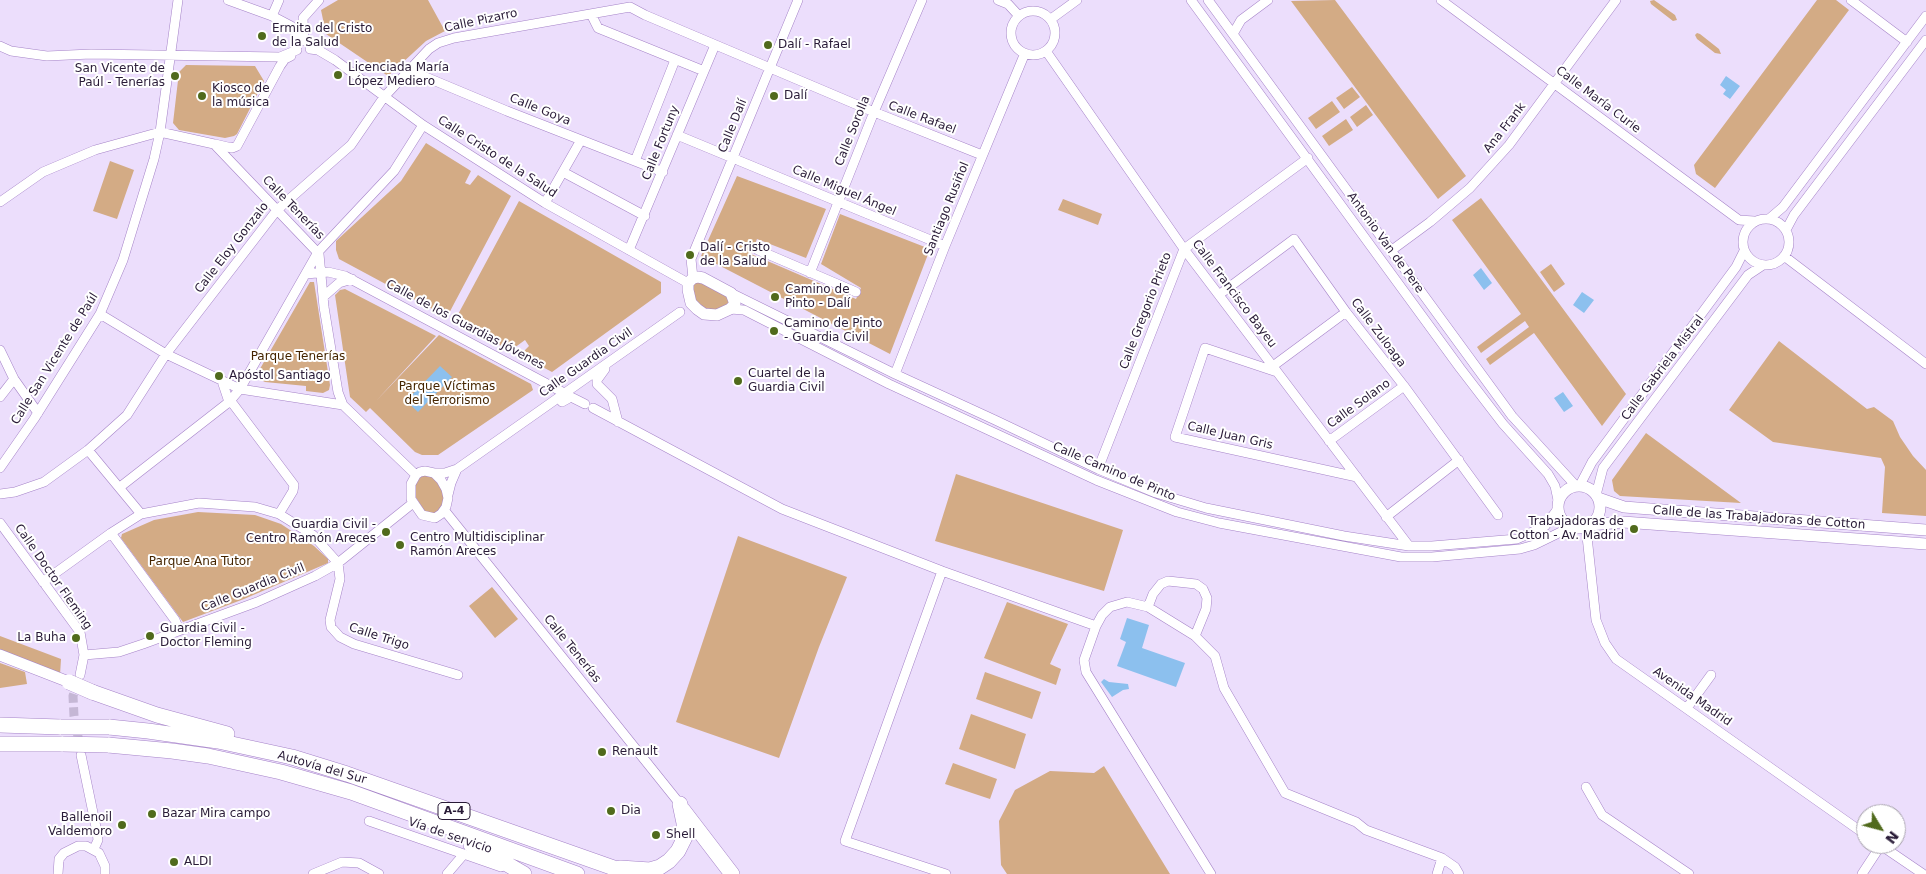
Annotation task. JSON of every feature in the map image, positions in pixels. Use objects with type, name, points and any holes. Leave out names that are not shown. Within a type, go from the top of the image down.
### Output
[{"type":"highway","points":[[74,679],[92,692],[157,715],[265,744],[292,757]]},
{"type":"highway","name":"Autovía del Sur","points":[[0,725],[148,731],[218,741],[292,757],[374,783],[631,874]]},
{"type":"highway","name":"Autovía del Sur","points":[[0,744],[108,745],[172,751],[208,756],[281,772],[351,792],[578,874]]},
{"type":"highway","points":[[0,750],[44,744]]},
{"type":"highway","points":[[351,792],[382,810],[488,853],[523,874]]},
{"type":"highway","points":[[615,868],[650,870],[660,867],[669,861],[678,851],[685,837],[680,804]]},
{"type":"highway","points":[[680,804],[732,874]]},
{"type":"street","name":"Calle San Vicente de Paúl","points":[[0,468],[38,413],[100,314],[123,260],[154,159],[160,132],[178,0]]},
{"type":"street","points":[[228,0],[272,16],[290,26],[305,44]]},
{"type":"street","points":[[272,16],[279,0]]},
{"type":"street","points":[[0,46],[11,50],[46,56],[91,54],[280,57],[297,51],[306,54],[303,18],[319,0]]},
{"type":"street","name":"Calle Dalí","points":[[690,285],[690,262],[798,0]]},
{"type":"street","name":"Calle Sorolla","points":[[810,273],[874,112],[922,0]]},
{"type":"street","points":[[998,0],[1008,4],[1019,16]]},
{"type":"street","points":[[1051,19],[1077,0]]},
{"type":"street","name":"Antonio Van de Pere","points":[[1191,0],[1497,417],[1548,474],[1555,486],[1558,505]]},
{"type":"street","name":"Antonio Van de Pere","points":[[1208,0],[1512,416],[1578,486]]},
{"type":"street","points":[[1233,34],[1241,20],[1268,0]]},
{"type":"street","name":"Calle María Curie","points":[[1441,0],[1739,220]]},
{"type":"street","name":"Ana Frank","points":[[1392,250],[1430,222],[1470,188],[1509,145],[1616,0]]},
{"type":"street","points":[[1851,0],[1907,42]]},
{"type":"street","name":"Calle Pizarro","points":[[384,97],[429,49],[438,43],[454,38],[591,14],[629,3],[645,15],[770,69]]},
{"type":"street","points":[[1030,11],[1038,11],[1045,13],[1051,19],[1056,32],[1054,40],[1046,51],[1032,55],[1025,53],[1014,44],[1012,37],[1013,23],[1019,16],[1030,11]]},
{"type":"street","points":[[591,14],[598,28],[704,71]]},
{"type":"street","points":[[1769,219],[1783,207],[1926,16]]},
{"type":"street","points":[[1224,22],[1241,20]]},
{"type":"street","points":[[1786,230],[1794,215],[1922,53],[1926,40]]},
{"type":"street","name":"Calle Cristo de la Salud","points":[[305,44],[335,60],[423,125],[545,203],[690,285]]},
{"type":"street","name":"Calle Fortuny","points":[[629,250],[645,216],[715,45]]},
{"type":"street","points":[[0,202],[43,172],[95,150],[160,132],[232,148],[237,146],[280,66],[285,59],[297,51]]},
{"type":"street","name":"Calle Francisco Bayeu","points":[[1046,51],[1184,249],[1220,294],[1408,546]]},
{"type":"street","name":"Santiago Rusiñol","points":[[894,374],[1025,53]]},
{"type":"street","points":[[635,161],[675,60]]},
{"type":"street","name":"Calle Rafael","points":[[770,69],[982,155]]},
{"type":"street","name":"Calle Goya","points":[[409,70],[663,172]]},
{"type":"street","name":"Calle Eloy Gonzalo","points":[[0,494],[15,492],[44,482],[88,450],[127,415],[166,354],[277,210],[351,145],[384,97]]},
{"type":"street","points":[[120,487],[229,402],[240,389],[318,252],[394,172],[423,125]]},
{"type":"street","name":"Calle Miguel Ángel","points":[[677,135],[945,246]]},
{"type":"street","points":[[545,203],[581,140]]},
{"type":"street","name":"Calle Tenerías","points":[[214,144],[318,252],[337,387],[343,405],[416,475]]},
{"type":"street","name":"Calle Gregorio Prieto","points":[[1098,469],[1184,249],[1308,158]]},
{"type":"street","points":[[563,172],[645,216]]},
{"type":"street","points":[[1744,234],[1739,220],[1769,219],[1776,221],[1786,230],[1789,243],[1784,256],[1774,264],[1763,265],[1751,260],[1744,251],[1742,243],[1744,234],[1754,221]]},
{"type":"street","name":"Calle Zuloaga","points":[[1220,294],[1294,239],[1346,312],[1404,386],[1498,515]]},
{"type":"street","points":[[758,250],[856,292]]},
{"type":"street","name":"Calle Gabriela Mistral","points":[[1578,486],[1592,462],[1736,267],[1744,251]]},
{"type":"street","points":[[1784,256],[1926,364]]},
{"type":"street","name":"Calle Gabriela Mistral","points":[[1597,496],[1603,468],[1748,275],[1763,265]]},
{"type":"street","name":"Calle de los Guardias Jóvenes","points":[[306,274],[321,272],[337,274],[352,279],[566,394]]},
{"type":"street","points":[[704,278],[731,293],[735,304],[718,315],[680,312],[690,285],[704,278]]},
{"type":"street","points":[[323,297],[338,283],[352,279]]},
{"type":"street","points":[[690,285],[694,306],[704,314]]},
{"type":"street","name":"Calle Camino de Pinto","points":[[731,293],[894,374],[1098,469],[1156,493],[1206,508],[1344,536],[1408,546],[1432,546],[1518,539],[1546,526],[1558,505]]},
{"type":"street","name":"Calle Camino de Pinto","points":[[730,309],[747,311],[889,384],[1096,480],[1177,512],[1219,523],[1401,558],[1520,549],[1534,545],[1571,527]]},
{"type":"street","name":"Calle Guardia Civil","points":[[434,473],[445,473],[457,469],[680,312]]},
{"type":"street","points":[[1275,369],[1346,312]]},
{"type":"street","points":[[100,314],[166,354],[240,389],[324,400],[343,405]]},
{"type":"street","name":"Calle Juan Gris","points":[[1275,369],[1205,348],[1175,437],[1357,478]]},
{"type":"street","points":[[0,350],[14,379],[38,413]]},
{"type":"street","points":[[612,361],[597,380],[598,384],[612,399],[618,422]]},
{"type":"street","points":[[0,398],[14,379]]},
{"type":"street","points":[[222,381],[229,402],[233,404],[294,486],[279,514]]},
{"type":"street","name":"Calle Solano","points":[[1329,441],[1404,386]]},
{"type":"street","points":[[324,400],[334,393],[337,387]]},
{"type":"street","points":[[490,446],[499,444],[514,436],[570,397],[585,404]]},
{"type":"street","points":[[594,408],[782,509],[942,571],[1096,626]]},
{"type":"street","points":[[88,450],[141,514]]},
{"type":"street","points":[[1386,517],[1458,460]]},
{"type":"street","points":[[448,498],[444,484],[434,473],[420,472],[411,484],[410,492],[413,503],[422,514],[431,518],[438,517],[445,510],[448,498],[451,483],[457,469]]},
{"type":"street","points":[[1578,486],[1590,489],[1597,496],[1600,510],[1595,521],[1588,526],[1571,527],[1562,520],[1558,505],[1566,489],[1578,486]]},
{"type":"street","name":"Calle de las Trabajadoras de Cotton","points":[[1597,496],[1624,508],[1926,530]]},
{"type":"street","points":[[43,582],[141,514],[199,503],[255,507],[279,514],[313,535],[338,563]]},
{"type":"street","name":"Calle Guardia Civil","points":[[84,655],[120,652],[257,602],[315,576],[338,563],[413,503]]},
{"type":"street","name":"Calle Tenerías","points":[[445,510],[680,804]]},
{"type":"street","name":"Calle de las Trabajadoras de Cotton","points":[[1588,526],[1623,522],[1926,544]]},
{"type":"street","name":"Calle Doctor Fleming","points":[[0,523],[80,632],[84,655],[74,679]]},
{"type":"street","name":"Avenida Madrid","points":[[1588,526],[1596,620],[1605,642],[1616,659],[1856,828]]},
{"type":"street","points":[[111,533],[175,620],[179,630]]},
{"type":"street","name":"Calle Trigo","points":[[338,563],[340,579],[330,620],[331,627],[340,637],[354,644],[458,675]]},
{"type":"street","points":[[942,571],[846,841],[946,874]]},
{"type":"street","points":[[1148,607],[1161,584],[1168,581],[1196,584],[1203,589],[1207,598],[1206,609],[1195,636]]},
{"type":"street","points":[[1211,874],[1086,672],[1084,660],[1096,626],[1102,615],[1110,607],[1127,602],[1148,607],[1195,636],[1214,656],[1224,688],[1285,793],[1356,822],[1366,830],[1442,858],[1455,867],[1459,874]]},
{"type":"street","points":[[0,655],[74,679]]},
{"type":"street","points":[[1687,708],[1711,675]]},
{"type":"street","points":[[82,755],[97,832],[98,840],[94,849]]},
{"type":"street","points":[[1586,787],[1602,816],[1689,874]]},
{"type":"street","name":"Vía de servicio","points":[[369,821],[523,874]]},
{"type":"street","points":[[58,874],[60,859],[64,852],[78,846],[94,849],[103,859],[105,874]]},
{"type":"street","points":[[447,874],[464,854]]},
{"type":"street","points":[[1862,874],[1874,854]]},
{"type":"street","points":[[1893,854],[1923,874]]},
{"type":"street","points":[[1437,874],[1442,858]]},
{"type":"street","points":[[312,874],[342,862],[359,863],[379,874]]},
{"type":"green space","points":[[338,0],[428,0],[445,31],[426,41],[388,76],[326,34],[321,10]]},
{"type":"green space","points":[[1335,0],[1466,176],[1438,199],[1291,1]]},
{"type":"green space","points":[[1654,0],[1675,15],[1677,20],[1673,21],[1651,4],[1650,1]]},
{"type":"green space","points":[[1817,0],[1836,0],[1849,10],[1715,188],[1696,174],[1694,165]]},
{"type":"green space","points":[[1697,33],[1719,49],[1721,54],[1715,53],[1697,39],[1695,35]]},
{"type":"green space","points":[[186,65],[255,66],[264,81],[237,134],[225,138],[179,130],[173,123],[179,72]]},
{"type":"green space","points":[[1352,87],[1360,97],[1344,109],[1336,98]]},
{"type":"green space","points":[[1332,101],[1340,112],[1316,129],[1308,118]]},
{"type":"green space","points":[[1366,105],[1373,115],[1357,127],[1350,117]]},
{"type":"green space","points":[[1346,119],[1353,130],[1329,146],[1322,136]]},
{"type":"green space","points":[[426,143],[471,171],[465,183],[470,185],[478,175],[511,196],[447,317],[339,259],[336,250],[336,241],[401,181]]},
{"type":"green space","points":[[110,161],[134,170],[117,219],[93,211]]},
{"type":"green space","points":[[737,176],[826,209],[806,258],[757,239],[751,254],[856,299],[861,288],[821,264],[840,214],[930,249],[890,354],[701,256]]},
{"type":"green space","points":[[1481,198],[1626,394],[1602,426],[1534,333],[1490,365],[1486,359],[1529,327],[1525,321],[1481,353],[1477,347],[1521,314],[1452,220]]},
{"type":"green space","points":[[1063,199],[1102,214],[1098,225],[1058,210]]},
{"type":"green space","points":[[519,201],[661,282],[661,293],[552,372],[520,355],[529,346],[525,340],[510,351],[455,320]]},
{"type":"green space","points":[[1551,264],[1565,284],[1554,292],[1540,272]]},
{"type":"green space","points":[[699,281],[726,294],[730,302],[726,306],[712,311],[703,308],[695,299],[693,284]]},
{"type":"green space","name":"Parque Tenerías","points":[[310,282],[314,282],[330,385],[329,390],[323,393],[306,391],[306,386],[265,382],[259,379],[257,374]]},
{"type":"green space","name":"Parque Víctimas del Terrorismo","points":[[345,289],[436,336],[376,401],[439,335],[531,384],[533,390],[438,455],[422,455],[415,452],[370,408],[366,412],[350,397],[335,295],[340,290]]},
{"type":"green space","points":[[1779,341],[1867,409],[1874,407],[1893,421],[1900,437],[1913,456],[1926,470],[1926,516],[1882,513],[1885,467],[1881,458],[1773,442],[1729,410]]},
{"type":"green space","points":[[1646,433],[1741,503],[1620,496],[1614,491],[1612,480]]},
{"type":"green space","points":[[956,474],[1123,530],[1104,591],[935,541]]},
{"type":"green space","points":[[427,475],[434,478],[440,485],[443,495],[443,503],[440,510],[434,514],[425,512],[415,496],[417,480],[421,476]]},
{"type":"green space","name":"Parque Ana Tutor","points":[[198,512],[255,515],[281,524],[314,546],[328,559],[328,563],[244,599],[183,622],[121,538],[122,534],[154,520]]},
{"type":"green space","points":[[738,536],[847,577],[819,647],[779,758],[676,722]]},
{"type":"green space","points":[[492,587],[518,619],[495,638],[469,606]]},
{"type":"green space","points":[[1007,602],[1068,624],[1050,664],[1061,669],[1056,685],[984,658]]},
{"type":"green space","points":[[0,636],[61,659],[60,675],[0,653]]},
{"type":"green space","points":[[0,663],[25,672],[27,684],[0,688]]},
{"type":"green space","points":[[985,672],[1041,692],[1032,719],[976,699]]},
{"type":"green space","points":[[971,714],[1026,734],[1015,769],[959,749]]},
{"type":"green space","points":[[953,763],[997,779],[990,799],[945,784]]},
{"type":"green space","points":[[1104,766],[1170,874],[1007,874],[1001,865],[999,821],[1015,790],[1050,771],[1094,773]]},
{"type":"water","points":[[1726,76],[1740,86],[1730,99],[1723,94],[1726,90],[1720,85]]},
{"type":"water","points":[[1481,268],[1492,283],[1484,290],[1473,275]]},
{"type":"water","points":[[1582,292],[1594,300],[1584,313],[1573,305]]},
{"type":"water","points":[[440,366],[452,377],[418,412],[406,401]]},
{"type":"water","points":[[1563,392],[1573,406],[1564,412],[1554,398]]},
{"type":"water","points":[[1127,618],[1149,625],[1142,648],[1185,663],[1176,687],[1117,666],[1126,642],[1120,639]]},
{"type":"water","points":[[1104,679],[1109,682],[1128,684],[1129,689],[1123,690],[1112,697],[1101,682]]},
{"type":"tunnel","points":[[78,681],[73,696],[74,716],[80,747]]},
{"type":"place","name":"Ermita del Cristo de la Salud","points":[[262,36]]},
{"type":"place","name":"Dalí - Rafael","points":[[768,45]]},
{"type":"place","name":"Licenciada María López Mediero","points":[[338,75]]},
{"type":"place","name":"San Vicente de Paúl - Tenerías","points":[[175,76]]},
{"type":"place","name":"Kiosco de la música","points":[[202,96]]},
{"type":"place","name":"Dalí","points":[[774,96]]},
{"type":"place","name":"Dalí - Cristo de la Salud","points":[[690,255]]},
{"type":"place","name":"Camino de Pinto - Dalí","points":[[775,297]]},
{"type":"place","name":"Camino de Pinto - Guardia Civil","points":[[774,331]]},
{"type":"place","name":"Apóstol Santiago","points":[[219,376]]},
{"type":"place","name":"Cuartel de la Guardia Civil","points":[[738,381]]},
{"type":"place","name":"Trabajadoras de Cotton - Av. Madrid","points":[[1634,529]]},
{"type":"place","name":"Guardia Civil - Centro Ramón Areces","points":[[386,532]]},
{"type":"place","name":"Centro Multidisciplinar Ramón Areces","points":[[400,545]]},
{"type":"place","name":"Guardia Civil - Doctor Fleming","points":[[150,636]]},
{"type":"place","name":"La Buha","points":[[76,638]]},
{"type":"place","name":"Renault","points":[[602,752]]},
{"type":"place","name":"Dia","points":[[611,811]]},
{"type":"place","name":"Bazar Mira campo","points":[[152,814]]},
{"type":"place","name":"Ballenoil Valdemoro","points":[[122,825]]},
{"type":"place","name":"Shell","points":[[656,835]]},
{"type":"place","name":"ALDI","points":[[174,862]]}]
